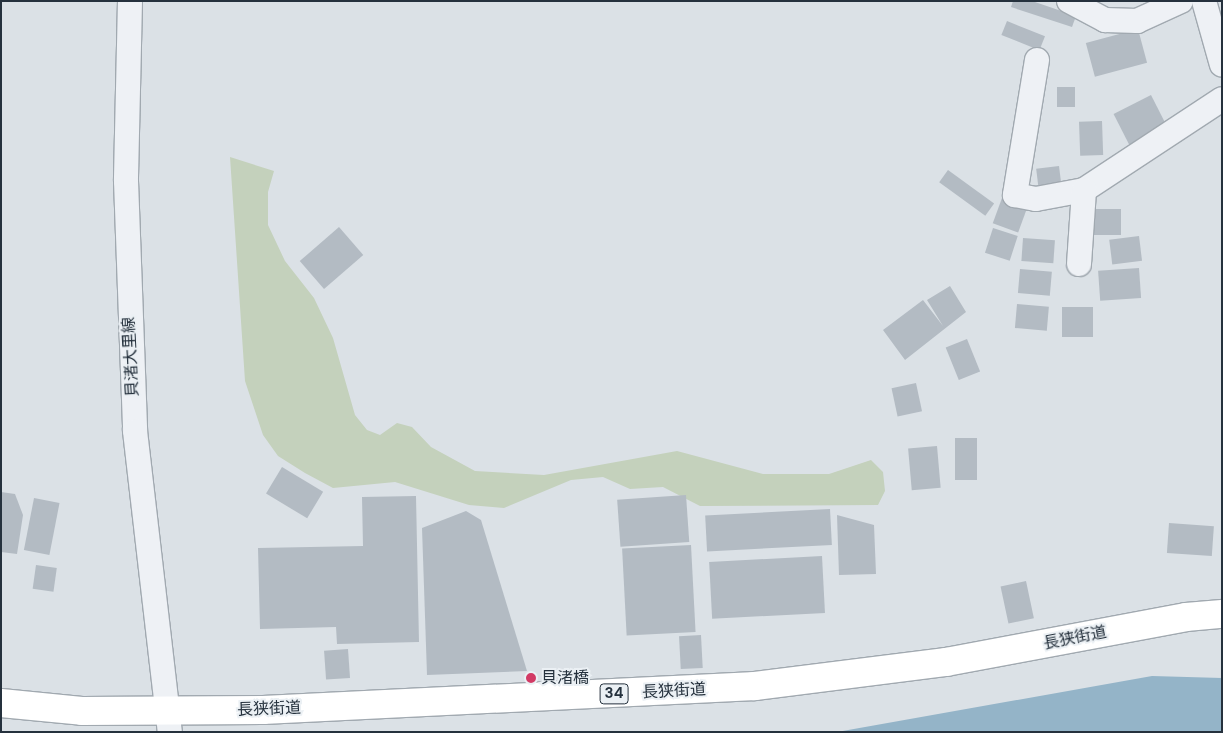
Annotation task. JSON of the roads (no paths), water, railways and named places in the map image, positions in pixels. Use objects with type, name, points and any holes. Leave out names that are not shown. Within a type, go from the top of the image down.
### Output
[{"type":"main road","name":"長狭街道","points":[[1,703],[169,721],[755,686],[946,662],[1186,616],[1222,614]]},
{"type":"street","name":"貝渚大里線","points":[[130,1],[126,180],[135,431],[169,721]]},
{"type":"street","points":[[1069,1],[1105,20],[1137,21],[1181,1]]},
{"type":"street","points":[[1204,1],[1222,65]]},
{"type":"street","points":[[1037,60],[1015,196],[1036,200],[1084,190],[1222,99]]},
{"type":"street","points":[[1079,264],[1084,190]]},
{"type":"water","points":[[1152,676],[1222,678],[1222,732],[837,732]]},
{"type":"place","name":"貝渚橋","points":[[531,678]]}]
